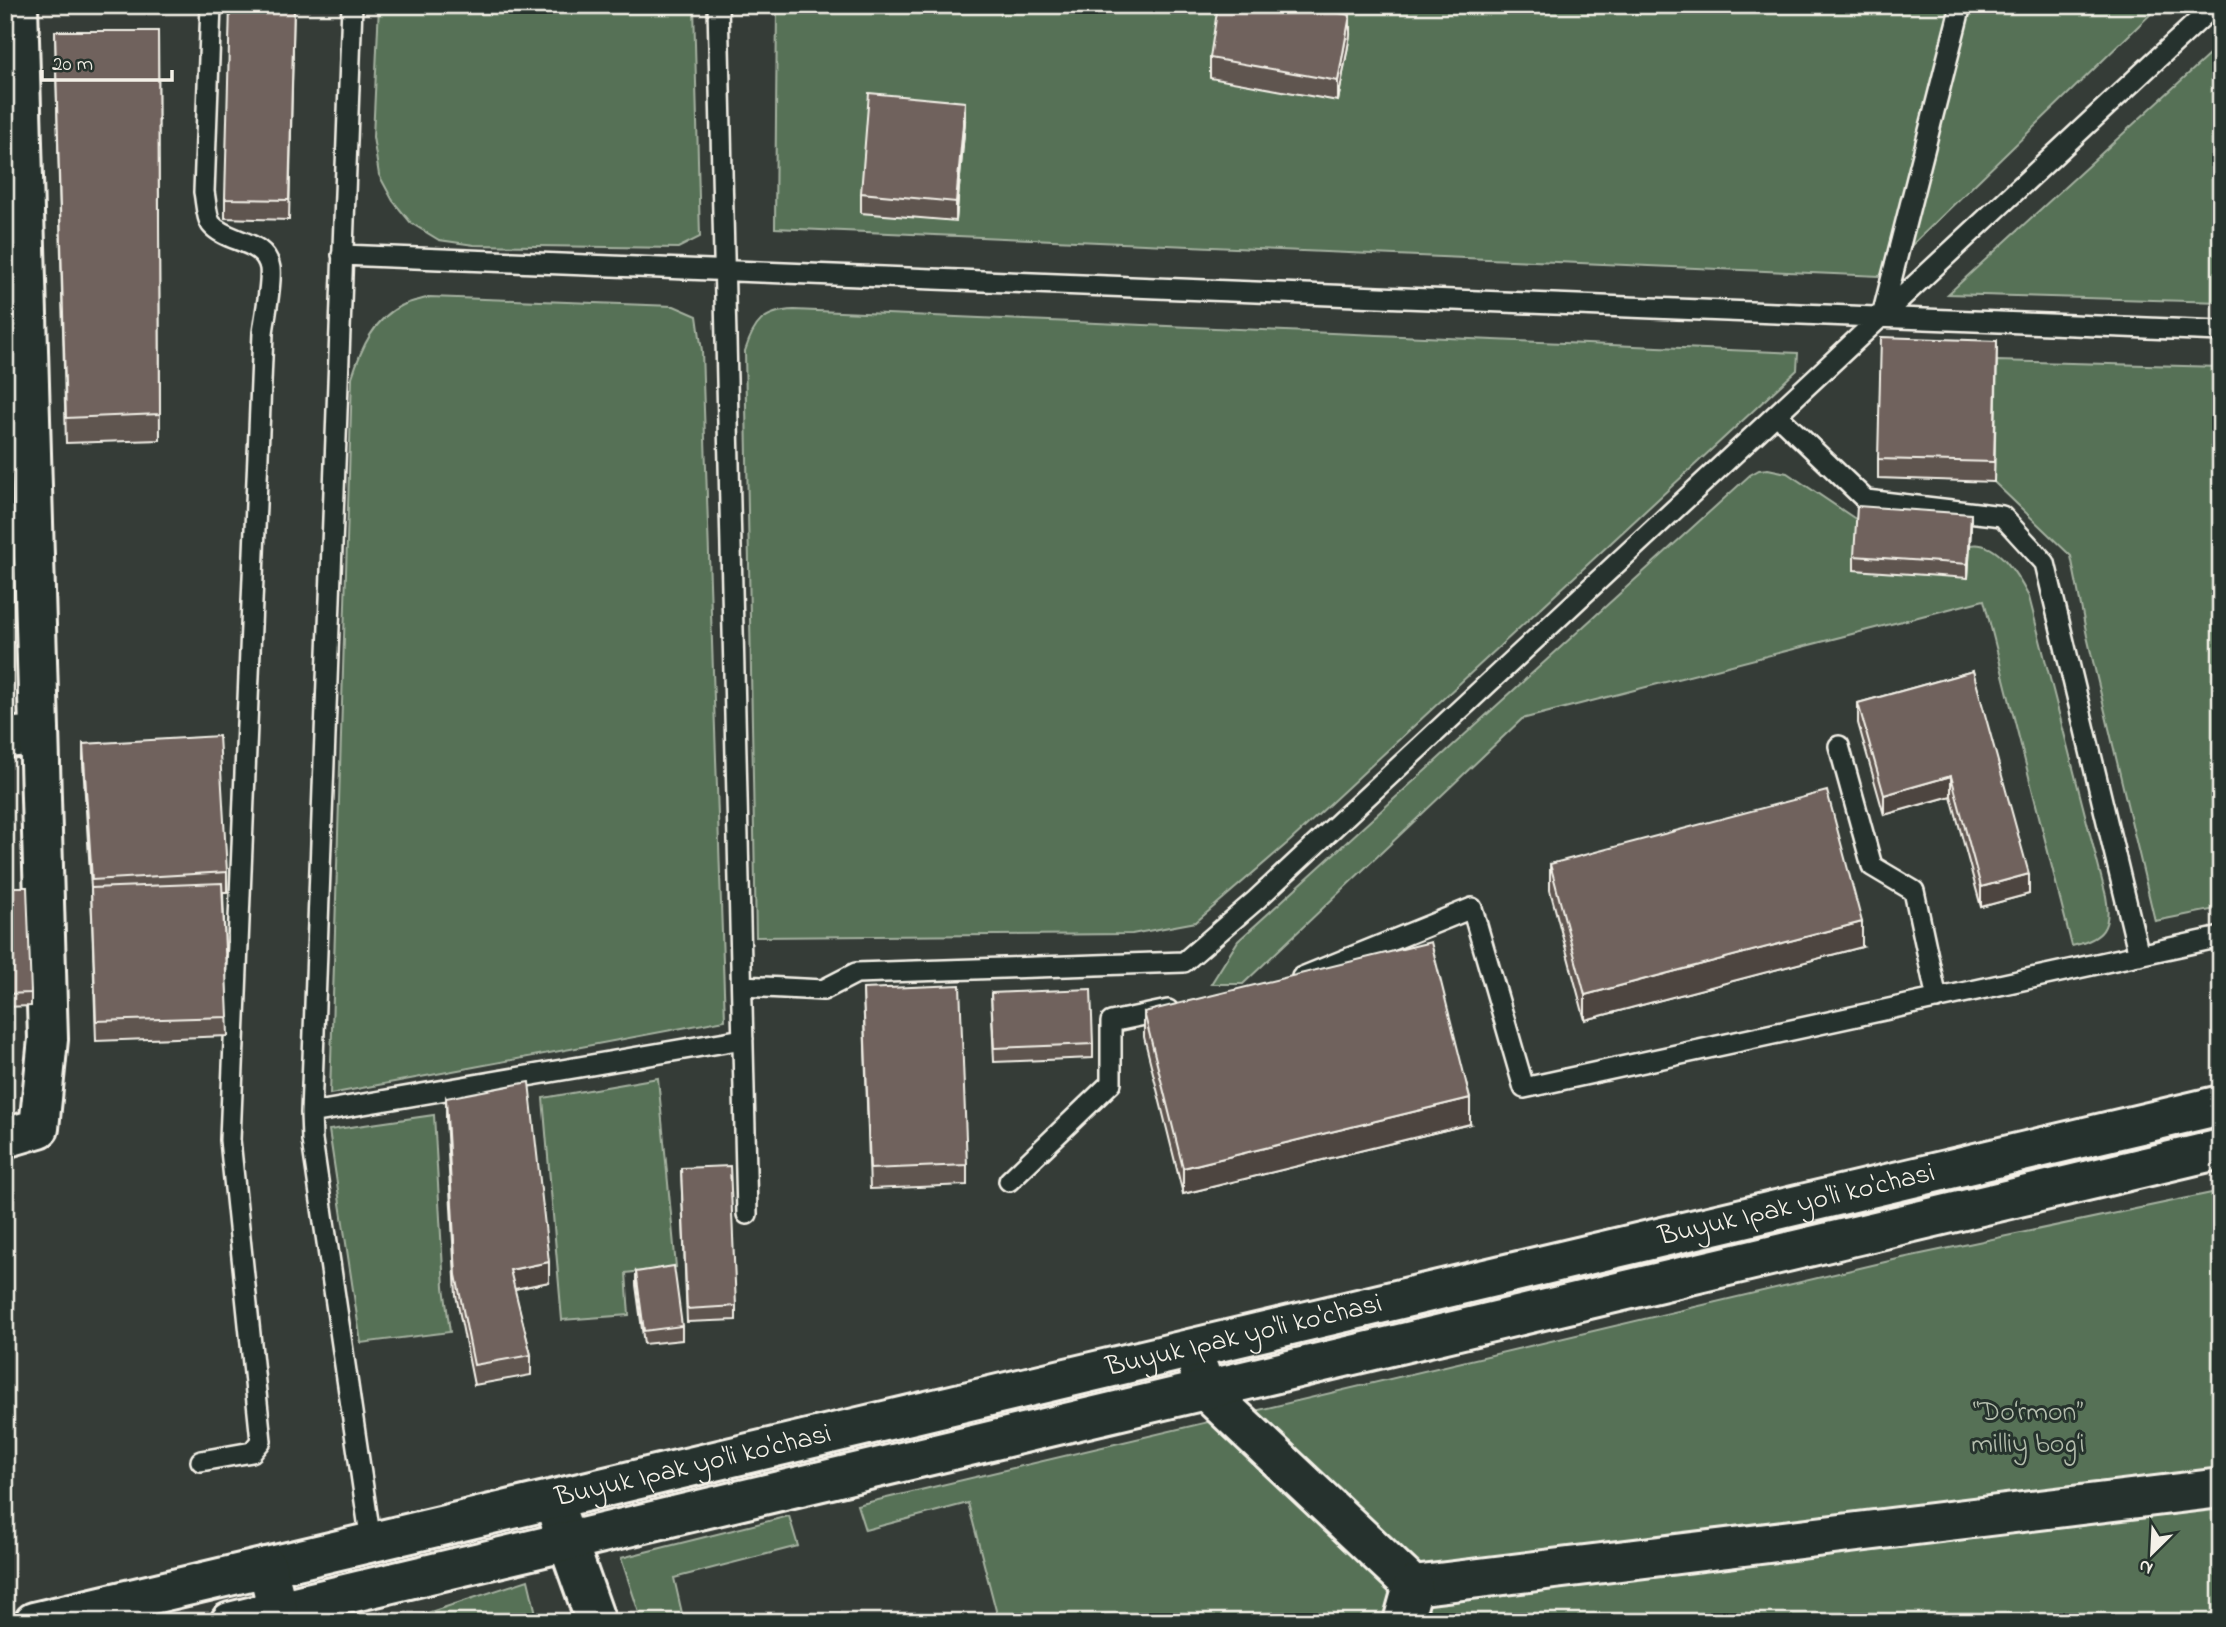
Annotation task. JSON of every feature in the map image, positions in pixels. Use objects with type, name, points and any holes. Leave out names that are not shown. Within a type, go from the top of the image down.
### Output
[{"type":"street","points":[[5,1138],[39,1128],[48,1039],[22,737],[14,206],[18,5]]},
{"type":"street","name":"Buyuk Ipak yo'li ko'chasi","points":[[34,1622],[2221,1105]]},
{"type":"street","name":"Buyuk Ipak yo'li ko'chasi","points":[[230,1622],[2221,1149]]},
{"type":"street","points":[[1191,1348],[1205,1390],[1413,1586]]},
{"type":"street","points":[[1413,1586],[2221,1488]]},
{"type":"street","points":[[553,1499],[596,1622]]},
{"type":"street","points":[[267,1567],[278,1610]]},
{"type":"street","points":[[1403,1622],[1413,1586]]},
{"type":"lane","points":[[201,1461],[252,1452],[261,1441],[230,1140],[263,333],[270,268],[265,254],[245,241],[221,233],[209,222],[204,192],[211,5]]},
{"type":"lane","points":[[352,5],[311,1113],[312,1140],[371,1542]]},
{"type":"lane","points":[[718,5],[747,1214]]},
{"type":"lane","points":[[1882,317],[1961,5]]},
{"type":"lane","points":[[742,986],[823,990],[856,973],[1184,961],[1256,900],[2215,5]]},
{"type":"lane","points":[[342,256],[2221,331]]},
{"type":"lane","points":[[1777,415],[1866,500],[2002,516],[2045,563],[2139,955]]},
{"type":"lane","points":[[1839,746],[1872,866],[1914,891],[1937,999]]},
{"type":"lane","points":[[1284,984],[1472,908],[1524,1088],[2221,937]]},
{"type":"lane","points":[[1009,1181],[1111,1083],[1111,1022],[1191,1005]]},
{"type":"lane","points":[[311,1113],[743,1039]]},
{"type":"green space","points":[[379,5],[694,5],[700,237],[678,248],[474,245],[439,240],[411,223],[393,201],[379,175],[373,137]]},
{"type":"green space","points":[[777,5],[2160,5],[1880,276],[775,228]]},
{"type":"green space","points":[[2221,44],[2221,302],[1948,294]]},
{"type":"green space","points":[[430,297],[674,306],[697,316],[702,351],[725,1020],[330,1094],[352,377],[364,345],[376,326],[403,305]]},
{"type":"green space","points":[[794,310],[1798,353],[1797,370],[1290,841],[1196,922],[1132,934],[756,937],[745,351],[761,320],[775,313]]},
{"type":"green space","points":[[1997,361],[2221,367],[2221,908],[2155,921],[2087,636],[2071,556],[1994,482]]},
{"type":"green space","points":[[1768,469],[1787,473],[1857,520],[1967,578],[1970,545],[1989,548],[2013,570],[2029,597],[2106,896],[2108,916],[2098,936],[2072,946],[1984,600],[1522,719],[1243,984],[1211,984],[1238,941],[1750,475]]},
{"type":"green space","points":[[658,1078],[676,1267],[626,1273],[629,1315],[562,1320],[543,1098]]},
{"type":"green space","points":[[434,1115],[444,1287],[450,1332],[361,1343],[329,1130]]},
{"type":"green space","name":"“Do‘rmon” milliy bog‘i","points":[[2221,1191],[2221,1622],[999,1622],[968,1503],[865,1530],[857,1505],[1902,1258]]},
{"type":"green space","points":[[789,1516],[798,1546],[674,1578],[684,1622],[642,1622],[621,1558]]},
{"type":"green space","points":[[528,1580],[538,1622],[400,1622]]},
{"type":"building","points":[[230,5],[294,5],[289,200],[225,199]]},
{"type":"building","points":[[1218,5],[1296,5],[1350,15],[1338,81],[1210,58]]},
{"type":"building","points":[[5,25],[8,25],[12,120],[5,120]]},
{"type":"building","points":[[55,31],[158,31],[160,414],[66,418]]},
{"type":"building","points":[[869,93],[965,102],[956,202],[861,193]]},
{"type":"building","points":[[1881,337],[1997,341],[1994,462],[1878,459]]},
{"type":"building","points":[[1857,506],[1971,514],[1968,564],[1854,556]]},
{"type":"building","points":[[1973,671],[2029,874],[1981,887],[1951,776],[1884,795],[1858,703]]},
{"type":"building","points":[[219,736],[227,872],[92,880],[83,744]]},
{"type":"building","points":[[1827,791],[1862,922],[1585,995],[1550,864]]},
{"type":"building","points":[[222,883],[228,1017],[96,1021],[91,888]]},
{"type":"building","points":[[5,887],[27,887],[31,993],[5,994]]},
{"type":"building","points":[[1431,942],[1470,1098],[1183,1168],[1144,1012]]},
{"type":"building","points":[[960,985],[967,1165],[870,1169],[863,989]]},
{"type":"building","points":[[1091,989],[1093,1044],[994,1048],[991,993]]},
{"type":"building","points":[[529,1082],[549,1262],[510,1270],[531,1355],[474,1365],[456,1275],[446,1098]]},
{"type":"building","points":[[730,1166],[736,1306],[687,1309],[681,1168]]},
{"type":"building","points":[[674,1266],[682,1326],[644,1331],[636,1272]]}]
